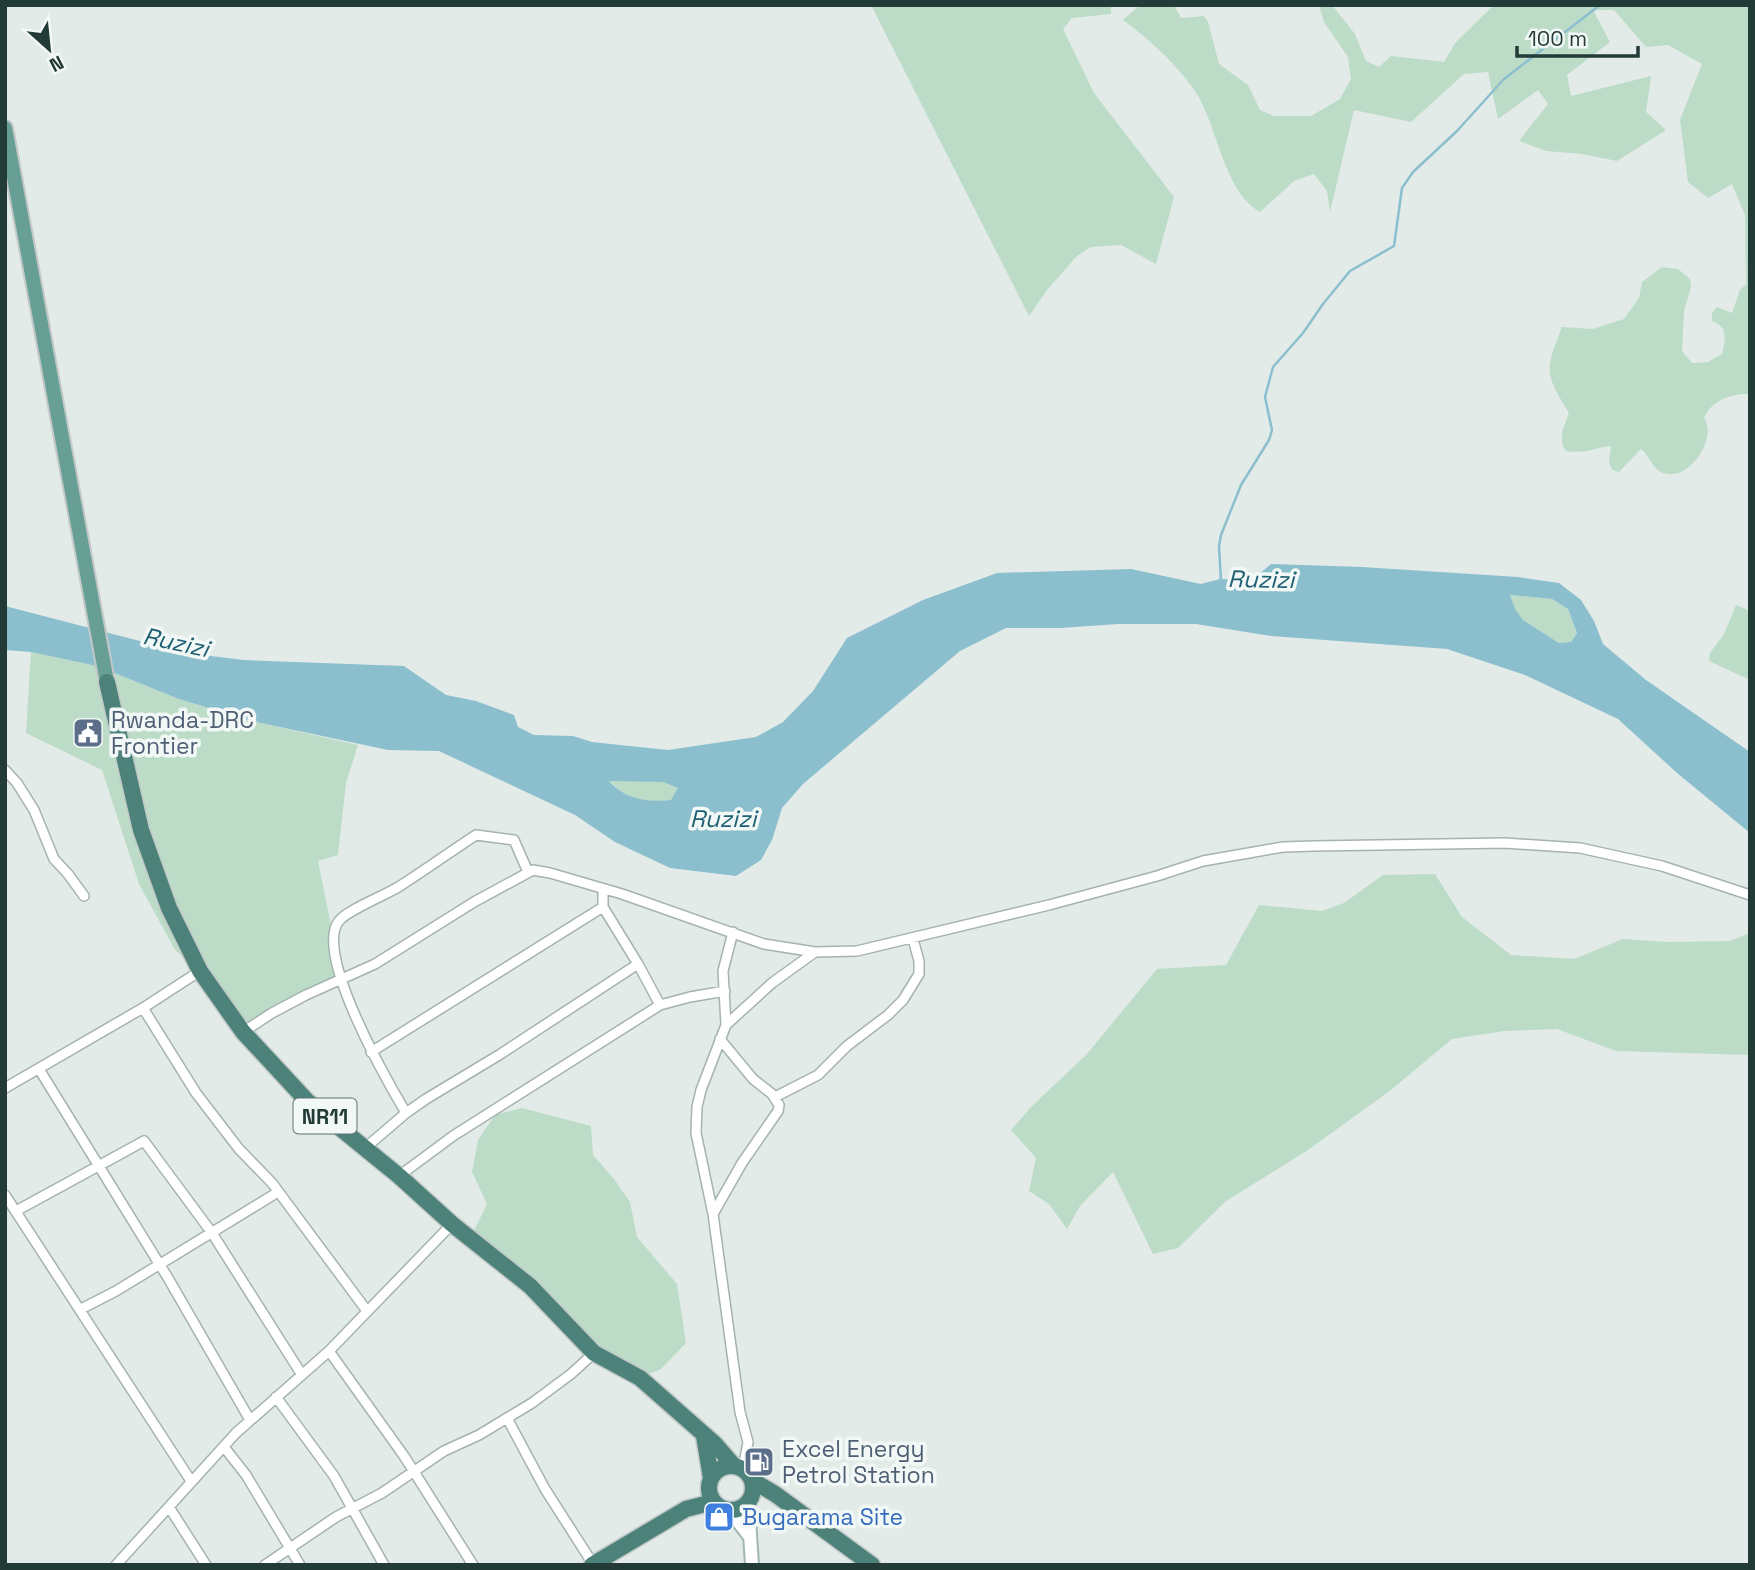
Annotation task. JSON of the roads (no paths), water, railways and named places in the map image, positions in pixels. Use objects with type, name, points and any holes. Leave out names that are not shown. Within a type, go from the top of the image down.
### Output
[{"type":"highway","name":"NR11","points":[[107,682],[141,830],[169,908],[200,971],[243,1032],[307,1101],[530,1286],[594,1353],[640,1378],[743,1472],[872,1565]]},
{"type":"highway","points":[[686,1509],[710,1481],[719,1469],[743,1472],[754,1490],[748,1503],[740,1509],[730,1510],[713,1502],[709,1493],[710,1481],[704,1436]]},
{"type":"highway","points":[[593,1564],[686,1509],[713,1502]]},
{"type":"main road","points":[[5,128],[107,682]]},
{"type":"main road","points":[[748,1503],[752,1565]]},
{"type":"main road","points":[[730,1510],[750,1537]]},
{"type":"street","points":[[5,769],[30,803],[54,859],[84,896]]},
{"type":"street","points":[[406,1113],[371,1052],[342,980],[335,959],[333,931],[340,919],[400,886],[475,835],[514,840],[528,872]]},
{"type":"street","points":[[243,1032],[271,1013],[375,964],[474,902],[533,870],[603,889],[764,944],[816,952],[857,951],[914,939],[1147,879],[1203,860],[1283,847],[1504,843],[1580,848],[1662,866],[1750,895]]},
{"type":"street","points":[[603,889],[603,907],[639,964],[660,1005]]},
{"type":"street","points":[[371,1052],[603,907]]},
{"type":"street","points":[[726,1025],[723,971],[733,932]]},
{"type":"street","points":[[775,1097],[818,1075],[847,1046],[903,1000],[919,974],[914,939]]},
{"type":"street","points":[[743,1472],[748,1442],[740,1412],[713,1214],[696,1133],[697,1107],[726,1025],[772,983],[816,952]]},
{"type":"street","points":[[365,1149],[406,1113],[639,964]]},
{"type":"street","points":[[5,1088],[143,1008],[200,971]]},
{"type":"street","points":[[399,1176],[453,1136],[660,1005],[725,990]]},
{"type":"street","points":[[143,1008],[196,1093],[239,1149],[278,1192],[367,1311]]},
{"type":"street","points":[[713,1214],[742,1163],[778,1111],[779,1105],[775,1097],[753,1079],[720,1039]]},
{"type":"street","points":[[39,1069],[250,1420]]},
{"type":"street","points":[[16,1211],[132,1145],[144,1141],[212,1233],[302,1375]]},
{"type":"street","points":[[80,1309],[116,1291],[278,1192]]},
{"type":"street","points":[[5,1195],[191,1481]]},
{"type":"street","points":[[116,1565],[250,1420],[329,1351],[452,1224]]},
{"type":"street","points":[[329,1351],[413,1472],[473,1565]]},
{"type":"street","points":[[265,1565],[336,1517],[444,1451],[479,1435],[553,1389],[594,1353]]},
{"type":"street","points":[[276,1397],[334,1476],[384,1565]]},
{"type":"street","points":[[507,1418],[545,1489],[593,1564]]},
{"type":"street","points":[[224,1447],[246,1475],[300,1565]]},
{"type":"street","points":[[169,1507],[206,1565]]},
{"type":"water","name":"Ruzizi","points":[[1271,564],[1518,577],[1559,583],[1581,600],[1594,621],[1603,644],[1646,680],[1750,752],[1750,833],[1677,773],[1618,719],[1525,675],[1447,649],[1271,636],[1196,624],[1006,628],[960,651],[803,784],[782,808],[772,840],[761,860],[736,876],[670,868],[615,842],[575,815],[439,751],[388,750],[252,721],[179,699],[97,666],[31,652],[5,650],[5,606],[186,653],[244,660],[404,666],[446,695],[476,701],[514,715],[518,727],[534,735],[573,736],[592,742],[668,750],[756,737],[783,722],[813,691],[847,638],[923,600],[997,573],[1131,569],[1201,584],[1220,579],[1252,580]],"holes":[[[1510,595],[1552,599],[1568,609],[1577,633],[1571,642],[1559,643],[1523,620]],[[609,781],[663,782],[678,788],[671,800],[654,801],[630,796]]]},
{"type":"waterway","points":[[1221,581],[1221,535],[1241,485],[1269,440],[1272,430],[1265,397],[1273,367],[1303,333],[1350,271],[1394,246],[1402,188],[1413,172],[1457,131],[1504,79],[1600,5]]},
{"type":"place","name":"Rwanda-DRC Frontier","points":[[88,733]]},
{"type":"place","name":"Excel Energy Petrol Station","points":[[759,1462]]},
{"type":"place","name":"Bugarama Site","points":[[719,1517]]}]
